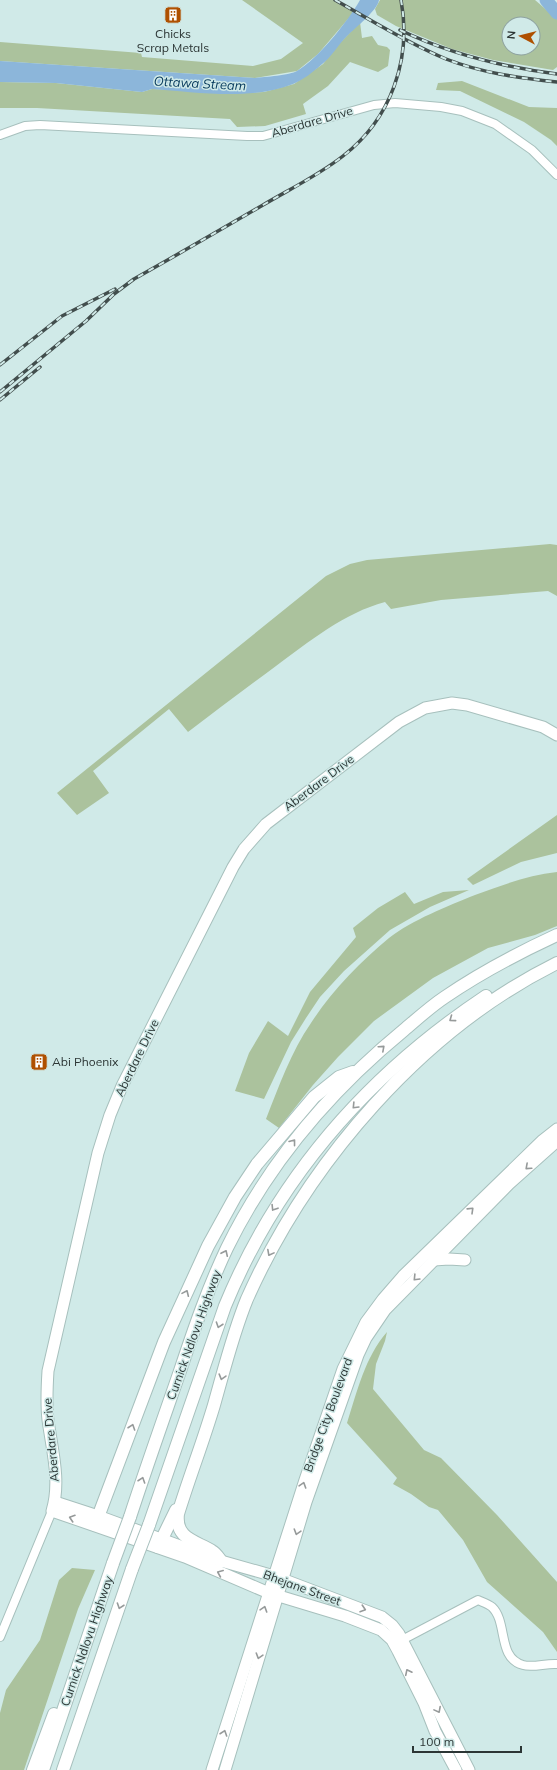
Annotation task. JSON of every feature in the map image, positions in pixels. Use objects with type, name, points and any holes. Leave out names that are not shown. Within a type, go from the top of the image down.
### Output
[{"type":"main road","name":"Curnick Ndlovu Highway","points":[[43,1770],[207,1292],[230,1243],[255,1198],[291,1145],[328,1100],[385,1045],[444,997],[502,962],[557,935]]},
{"type":"main road","name":"Curnick Ndlovu Highway","points":[[64,1770],[132,1569],[235,1282],[262,1228],[294,1177],[326,1136],[381,1079],[407,1055],[449,1021],[491,992],[557,957]]},
{"type":"main road","points":[[221,1560],[214,1552],[190,1539],[181,1532],[177,1522],[236,1330],[247,1300],[286,1223],[306,1192],[350,1134],[374,1105],[407,1071],[481,1009],[522,981],[557,963]]},
{"type":"main road","points":[[97,1520],[112,1485],[164,1342],[205,1252],[235,1197],[257,1164],[314,1097],[340,1077],[358,1070]]},
{"type":"main road","points":[[160,1543],[186,1489]]},
{"type":"main road","points":[[33,1770],[66,1684],[88,1640]]},
{"type":"main road","points":[[67,1770],[74,1740]]},
{"type":"street","name":"Aberdare Drive","points":[[0,135],[25,126],[40,125],[263,136],[374,105],[412,104],[462,111],[495,124],[532,150],[557,175]]},
{"type":"street","name":"Aberdare Drive","points":[[0,1637],[54,1507],[55,1465],[46,1399],[48,1371],[98,1153],[110,1115],[122,1086],[233,866],[244,849],[266,824],[399,722],[425,708],[452,703],[467,704],[543,727],[557,735]]},
{"type":"street","name":"Bridge City Boulevard","points":[[225,1770],[278,1578],[327,1428],[343,1369],[356,1340],[366,1322],[403,1276],[543,1140],[557,1129]]},
{"type":"street","name":"Bridge City Boulevard","points":[[327,1428],[366,1338],[385,1310],[510,1184],[557,1141]]},
{"type":"street","points":[[434,1260],[449,1258],[465,1260]]},
{"type":"street","name":"Bhejane Street","points":[[54,1507],[97,1520],[160,1543],[274,1594],[375,1626],[387,1634],[398,1651],[424,1703],[435,1731],[456,1770]]},
{"type":"street","name":"Bhejane Street","points":[[160,1543],[278,1578],[382,1617],[392,1625],[402,1640],[469,1770]]},
{"type":"street","name":"Bridge City Boulevard","points":[[212,1770],[274,1594]]},
{"type":"street","points":[[402,1640],[478,1600],[492,1606],[497,1614],[507,1651],[516,1662],[525,1666],[557,1664]]},
{"type":"green space","points":[[242,0],[333,0],[354,12],[318,54],[297,71],[255,78],[0,61],[0,42],[141,53],[142,57],[253,66],[281,59],[303,43]]},
{"type":"green space","points":[[380,0],[535,0],[557,19],[557,67],[553,70],[493,60],[452,49],[396,26],[377,15],[375,9]]},
{"type":"green space","points":[[360,22],[362,38],[372,36],[378,45],[387,47],[390,50],[388,66],[378,72],[350,62],[328,86],[303,104],[306,114],[265,126],[237,127],[230,119],[37,108],[0,108],[0,82],[56,83],[142,92],[152,89],[247,93],[264,92],[294,84],[323,64],[338,45]]},
{"type":"green space","points":[[462,81],[529,107],[557,108],[557,146],[551,140],[524,122],[460,91],[436,90],[438,83]]},
{"type":"green space","points":[[550,544],[557,545],[557,596],[548,591],[441,600],[391,609],[385,602],[370,607],[341,620],[254,682],[188,732],[169,709],[93,771],[109,793],[77,815],[57,793],[326,576],[350,564],[367,560]]},
{"type":"green space","points":[[557,815],[557,853],[521,862],[473,885],[467,879]]},
{"type":"green space","points":[[557,872],[557,926],[535,935],[488,948],[433,978],[374,1021],[338,1057],[313,1085],[279,1128],[266,1119],[291,1057],[319,1011],[367,957],[389,938],[419,919],[475,895],[526,878]]},
{"type":"green space","points":[[469,890],[430,907],[390,930],[344,971],[320,997],[291,1042],[264,1099],[235,1091],[249,1053],[268,1021],[288,1036],[310,992],[356,937],[353,928],[378,908],[405,892],[414,904],[443,892]]},
{"type":"green space","points":[[387,1332],[376,1364],[373,1389],[424,1450],[441,1458],[497,1515],[557,1582],[557,1652],[543,1632],[487,1582],[463,1540],[438,1510],[429,1507],[411,1494],[393,1484],[397,1478],[347,1423],[362,1375],[373,1352]]},
{"type":"green space","points":[[72,1568],[95,1570],[78,1609],[24,1770],[0,1770],[0,1713],[6,1690],[40,1640],[59,1580]]},
{"type":"water","name":"Ottawa Stream","points":[[360,0],[379,0],[370,14],[347,36],[325,62],[293,84],[277,89],[242,94],[152,89],[142,92],[56,83],[0,82],[0,61],[255,78],[289,74],[305,66],[323,49],[341,28]]},
{"type":"waterway","points":[[546,0],[557,13]]},
{"type":"railway","points":[[335,0],[403,39],[446,59],[473,68],[501,74],[557,82]]},
{"type":"railway","points":[[0,392],[86,321],[114,294],[134,279],[314,176],[334,163],[360,141],[374,124],[385,106],[394,86],[400,66],[404,22],[401,0]]},
{"type":"railway","points":[[400,30],[457,53],[516,68],[557,74]]},
{"type":"railway","points":[[0,365],[62,316],[115,289]]},
{"type":"railway","points":[[0,400],[40,367]]},
{"type":"place","name":"Chicks Scrap Metals","points":[[173,15]]},
{"type":"place","name":"Abi Phoenix","points":[[39,1062]]}]
